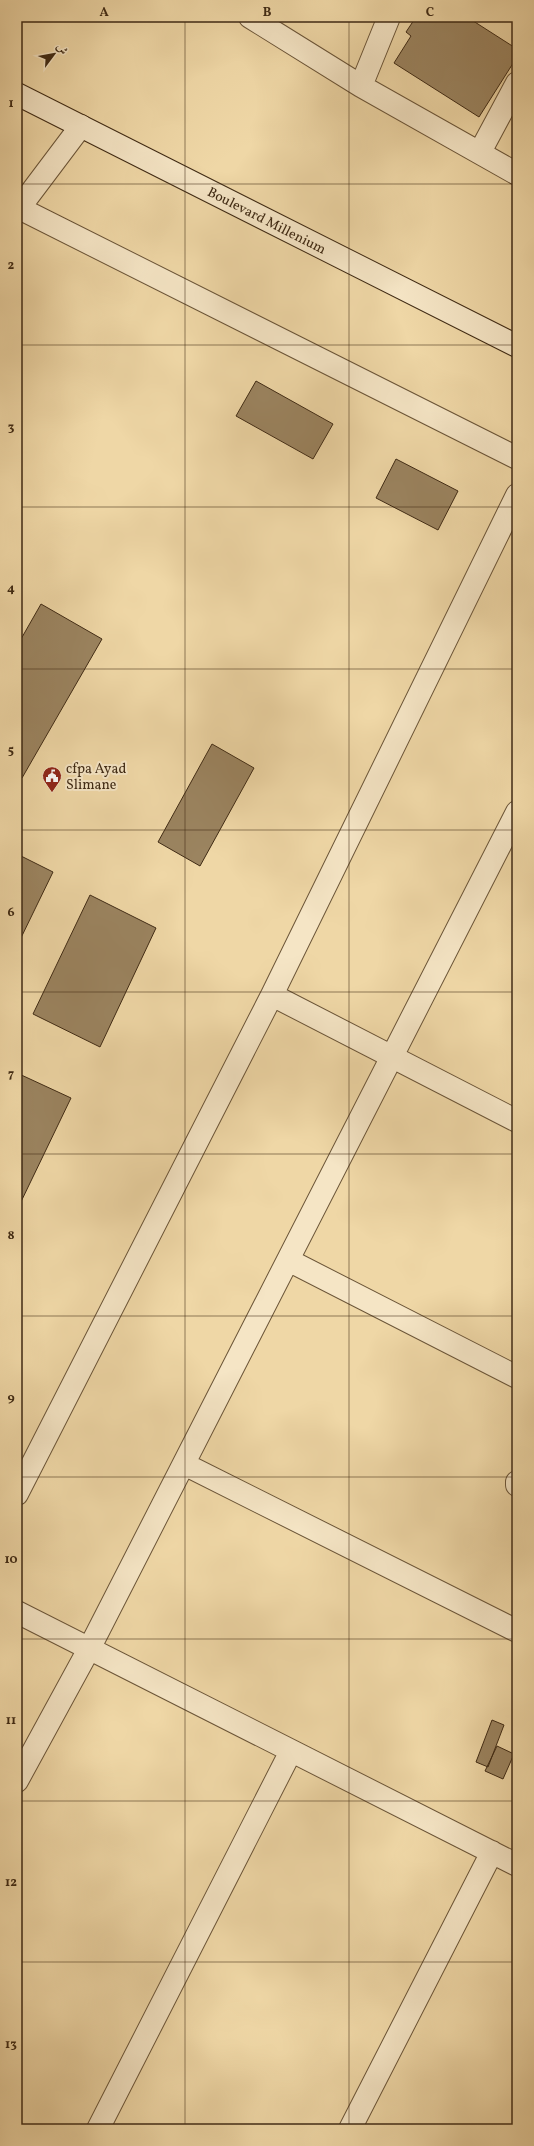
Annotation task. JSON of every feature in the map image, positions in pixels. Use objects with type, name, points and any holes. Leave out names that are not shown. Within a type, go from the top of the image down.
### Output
[{"type":"street","points":[[250,17],[361,86],[517,174]]},
{"type":"street","points":[[361,86],[389,17]]},
{"type":"street","points":[[480,152],[517,83]]},
{"type":"street","name":"Boulevard Millenium","points":[[17,94],[517,346]]},
{"type":"street","points":[[81,126],[18,210],[517,458]]},
{"type":"street","points":[[17,1494],[272,995],[517,495]]},
{"type":"street","points":[[17,1781],[89,1649],[517,812]]},
{"type":"street","points":[[272,995],[517,1121]]},
{"type":"street","points":[[288,1260],[517,1377]]},
{"type":"street","points":[[184,1464],[517,1631]]},
{"type":"street","points":[[17,1612],[517,1865]]},
{"type":"street","points":[[98,2129],[291,1751]]},
{"type":"street","points":[[350,2129],[492,1852]]},
{"type":"building","points":[[416,17],[467,17],[517,49],[517,57],[479,117],[394,63],[411,36],[406,32]]},
{"type":"building","points":[[256,381],[333,424],[313,459],[236,416]]},
{"type":"building","points":[[396,459],[458,491],[438,530],[376,498]]},
{"type":"building","points":[[41,604],[102,639],[22,778],[17,775],[17,646]]},
{"type":"building","points":[[212,744],[254,768],[200,866],[158,842]]},
{"type":"building","points":[[17,854],[53,872],[17,946]]},
{"type":"building","points":[[90,895],[156,928],[100,1047],[33,1014]]},
{"type":"building","points":[[17,1073],[71,1098],[17,1210]]},
{"type":"building","points":[[492,1720],[504,1725],[488,1767],[476,1762]]},
{"type":"building","points":[[497,1746],[514,1754],[503,1779],[485,1771]]},
{"type":"place","name":"cfpa Ayad Slimane","points":[[52,793]]}]
